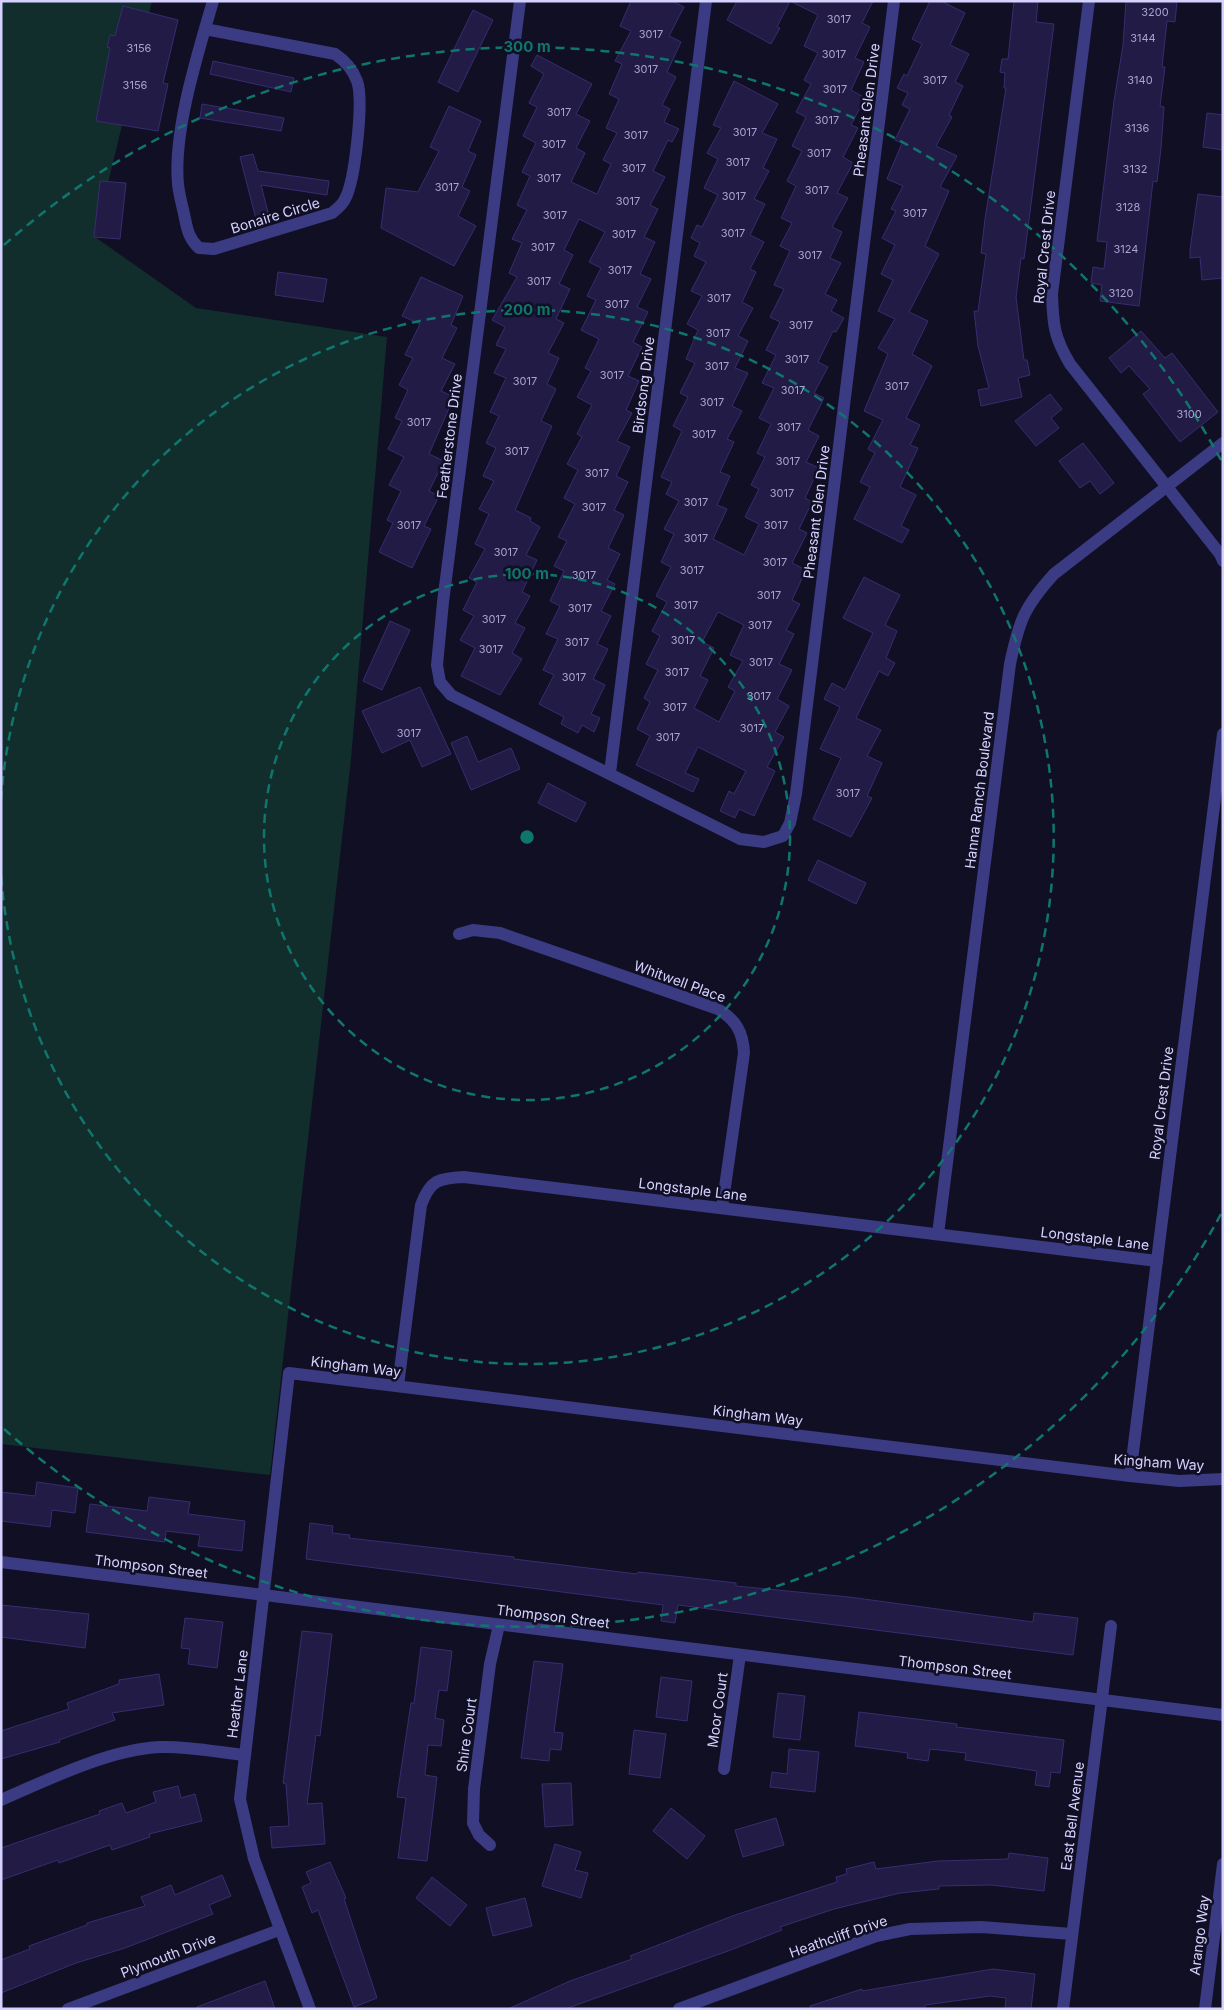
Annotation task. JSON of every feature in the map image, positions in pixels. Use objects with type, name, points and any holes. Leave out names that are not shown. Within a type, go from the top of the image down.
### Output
[{"type":"street","name":"Bonaire Circle","points":[[205,29],[335,54],[344,59],[357,81],[360,112],[350,188],[344,201],[332,213],[214,249],[199,248],[190,240],[178,184],[179,136],[205,29],[213,1]]},
{"type":"street","name":"Featherstone Drive","points":[[520,1],[443,602],[437,665],[440,682],[451,695],[610,773]]},
{"type":"street","name":"Birdsong Drive","points":[[610,773],[706,1]]},
{"type":"street","name":"Pheasant Glen Drive","points":[[610,773],[740,838],[764,842],[783,836],[790,823],[796,794],[894,1]]},
{"type":"street","name":"Royal Crest Drive","points":[[1089,1],[1052,294],[1053,319],[1057,341],[1070,364],[1220,554],[1223,561]]},
{"type":"street","name":"Hanna Ranch Boulevard","points":[[938,1234],[1010,664],[1018,627],[1033,598],[1054,574],[1223,443]]},
{"type":"street","name":"Royal Crest Drive","points":[[1130,1476],[1223,734]]},
{"type":"street","name":"Whitwell Place","points":[[459,934],[474,930],[500,933],[718,1008],[730,1016],[739,1027],[743,1039],[744,1053],[722,1208]]},
{"type":"street","name":"Longstaple Lane","points":[[398,1386],[421,1205],[426,1191],[436,1181],[449,1177],[464,1177],[1157,1261]]},
{"type":"street","name":"Kingham Way","points":[[289,1373],[1130,1476],[1179,1481],[1223,1479]]},
{"type":"street","name":"Heather Lane","points":[[289,1373],[240,1799],[254,1859],[310,2009]]},
{"type":"street","name":"Thompson Street","points":[[1,1562],[1223,1716]]},
{"type":"street","name":"Shire Court","points":[[490,1845],[480,1835],[473,1823],[474,1789],[490,1664],[499,1625]]},
{"type":"street","name":"East Bell Avenue","points":[[1063,2009],[1110,1626]]},
{"type":"street","name":"Moor Court","points":[[724,1769],[740,1655]]},
{"type":"street","points":[[1,1800],[76,1768],[141,1749],[162,1747],[244,1755]]},
{"type":"street","name":"Arango Way","points":[[1204,2009],[1218,1939],[1223,1864]]},
{"type":"street","name":"Heathcliff Drive","points":[[680,2009],[876,1936],[910,1929],[981,1927],[1072,1934]]},
{"type":"street","name":"Plymouth Drive","points":[[68,2009],[279,1930]]},
{"type":"green space","points":[[1,1],[152,1],[95,237],[196,308],[387,337],[351,759],[270,1475],[1,1444]]},
{"type":"building","points":[[631,1],[672,1],[684,7],[669,36],[681,42],[667,72],[676,77],[662,105],[670,109],[664,122],[679,129],[672,142],[668,140],[653,171],[665,177],[650,205],[658,209],[644,237],[655,242],[640,274],[651,279],[637,307],[648,312],[633,342],[642,347],[628,376],[639,381],[626,410],[632,413],[617,441],[630,447],[616,476],[628,482],[614,510],[624,515],[608,548],[620,554],[607,580],[615,584],[601,611],[611,616],[597,644],[608,649],[593,679],[605,685],[591,714],[600,718],[594,732],[582,725],[578,733],[561,724],[564,717],[539,704],[554,675],[543,670],[558,639],[546,634],[560,606],[550,601],[564,571],[554,566],[567,541],[558,537],[575,504],[564,498],[578,470],[567,464],[582,437],[577,434],[592,405],[577,397],[591,371],[585,368],[599,339],[581,330],[596,300],[587,296],[601,268],[589,262],[605,232],[579,219],[564,250],[573,255],[559,284],[570,289],[556,319],[564,323],[548,353],[559,358],[547,384],[556,389],[541,421],[552,426],[515,510],[531,518],[530,521],[540,527],[526,555],[537,560],[522,592],[530,596],[515,623],[525,628],[512,653],[522,659],[500,695],[461,676],[475,648],[460,640],[474,616],[463,610],[477,582],[469,578],[485,549],[475,544],[489,514],[479,509],[494,481],[483,476],[496,448],[486,443],[499,416],[490,412],[506,378],[494,373],[506,349],[496,345],[505,327],[492,320],[517,277],[509,273],[522,243],[512,239],[527,210],[517,205],[530,176],[522,172],[536,143],[523,136],[537,107],[529,103],[544,74],[531,66],[537,55],[592,84],[576,114],[590,121],[576,148],[585,153],[571,182],[597,194],[611,164],[603,160],[617,133],[606,128],[619,99],[609,94],[622,64],[615,61],[631,31],[620,26]]},
{"type":"building","points":[[737,1],[790,1],[777,27],[780,28],[771,44],[727,20]]},
{"type":"building","points":[[790,1],[873,1],[862,23],[870,27],[855,58],[864,62],[851,90],[865,98],[851,125],[858,128],[843,157],[853,163],[837,193],[848,198],[832,227],[842,232],[830,258],[841,263],[825,294],[837,300],[831,311],[844,318],[836,332],[833,331],[818,362],[828,367],[814,393],[824,398],[808,430],[819,436],[806,462],[819,468],[805,498],[812,502],[799,529],[807,533],[792,563],[806,570],[792,600],[800,604],[786,630],[794,634],[779,664],[792,670],[777,699],[789,706],[775,732],[784,737],[767,767],[775,771],[754,816],[739,809],[735,818],[720,811],[729,791],[734,794],[746,771],[698,747],[685,773],[699,779],[693,792],[636,765],[650,736],[637,729],[650,702],[644,698],[658,670],[646,664],[660,636],[652,631],[667,602],[656,596],[671,567],[661,562],[674,534],[664,529],[679,501],[666,494],[672,482],[661,477],[682,431],[673,426],[688,397],[680,393],[695,363],[686,359],[698,330],[687,324],[702,296],[691,291],[706,262],[694,256],[700,243],[691,238],[697,225],[702,227],[718,195],[704,188],[718,159],[707,153],[721,128],[713,125],[734,81],[778,104],[762,133],[777,139],[763,168],[769,171],[754,199],[765,204],[750,235],[764,242],[750,269],[756,272],[742,302],[753,308],[738,336],[748,341],[735,368],[748,373],[732,406],[742,411],[727,439],[734,442],[720,472],[730,476],[717,505],[727,509],[713,539],[744,555],[759,524],[745,517],[759,489],[751,485],[765,457],[757,453],[771,424],[759,418],[774,388],[762,383],[776,355],[766,350],[780,322],[770,317],[784,289],[774,285],[790,251],[780,246],[792,223],[781,218],[796,186],[787,181],[802,151],[792,146],[806,117],[796,112],[811,84],[804,80],[818,53],[804,46],[818,15]],"holes":[[[718,612],[744,625],[730,655],[743,661],[728,687],[735,691],[719,722],[694,708],[708,680],[700,676],[714,648],[702,642]]]},
{"type":"building","points":[[930,1],[941,1],[965,13],[950,45],[969,54],[955,82],[963,86],[949,115],[952,117],[936,146],[957,156],[940,187],[949,191],[925,246],[939,254],[909,312],[928,321],[912,354],[932,366],[906,418],[920,425],[910,445],[918,448],[900,487],[916,495],[901,526],[909,530],[902,543],[854,519],[870,487],[860,482],[875,453],[868,449],[883,420],[864,411],[888,354],[878,348],[895,319],[878,311],[893,280],[881,274],[895,245],[882,238],[896,211],[891,209],[903,186],[887,179],[902,143],[895,140],[910,109],[902,105],[908,93],[897,88],[904,74],[907,76],[922,44],[912,39]]},
{"type":"building","points":[[1014,1],[1038,1],[1036,22],[1054,24],[1024,259],[1021,258],[1016,297],[1024,360],[1027,360],[1030,375],[1018,378],[1022,397],[981,406],[978,390],[989,388],[978,346],[974,311],[978,311],[986,254],[981,253],[985,219],[1006,88],[1004,88],[1005,73],[1000,72],[1002,59],[1008,59]]},
{"type":"building","points":[[1126,1],[1177,1],[1175,22],[1167,21],[1162,67],[1165,67],[1160,106],[1164,107],[1161,148],[1157,182],[1153,181],[1139,306],[1100,301],[1102,285],[1091,283],[1093,267],[1104,269],[1107,242],[1097,241],[1114,101],[1123,45]]},
{"type":"building","points":[[123,6],[178,20],[163,83],[168,84],[158,131],[96,121],[110,48],[107,47],[110,35],[115,36]]},
{"type":"building","points":[[473,10],[493,20],[458,92],[438,82]]},
{"type":"building","points":[[213,61],[294,78],[291,92],[210,74]]},
{"type":"building","points":[[202,104],[284,118],[281,131],[200,118]]},
{"type":"building","points":[[449,106],[481,121],[468,151],[476,155],[462,187],[470,191],[458,216],[476,226],[454,266],[381,228],[386,188],[418,192],[439,151],[430,147]]},
{"type":"building","points":[[1207,113],[1223,115],[1223,150],[1203,147]]},
{"type":"building","points":[[253,154],[258,171],[329,181],[327,195],[261,185],[269,216],[256,219],[240,157]]},
{"type":"building","points":[[100,181],[126,183],[120,239],[94,237]]},
{"type":"building","points":[[1198,194],[1223,197],[1223,278],[1202,280],[1200,257],[1190,258]]},
{"type":"building","points":[[278,272],[327,279],[323,302],[275,295]]},
{"type":"building","points":[[421,277],[463,296],[451,325],[457,328],[442,358],[455,364],[441,391],[454,397],[429,454],[444,461],[429,491],[439,496],[424,526],[431,529],[412,568],[379,552],[393,523],[387,520],[401,491],[389,485],[404,457],[388,449],[402,421],[395,418],[408,390],[399,385],[413,358],[405,355],[420,324],[402,316]]},
{"type":"building","points":[[1141,331],[1165,358],[1172,353],[1218,412],[1180,442],[1143,394],[1150,389],[1129,366],[1121,373],[1109,358]]},
{"type":"building","points":[[1050,394],[1062,409],[1051,418],[1059,428],[1036,446],[1015,421]]},
{"type":"building","points":[[1083,443],[1114,483],[1100,494],[1090,481],[1080,488],[1059,461]]},
{"type":"building","points":[[864,577],[900,595],[885,625],[897,631],[886,658],[895,663],[888,676],[879,671],[856,718],[881,730],[867,756],[882,763],[867,796],[872,798],[851,837],[813,819],[841,758],[820,749],[840,707],[824,699],[832,683],[845,690],[873,633],[843,618]]},
{"type":"building","points":[[390,621],[410,630],[382,690],[363,681]]},
{"type":"building","points":[[420,687],[451,754],[422,767],[410,740],[382,753],[362,711]]},
{"type":"building","points":[[467,736],[478,762],[511,748],[520,769],[471,790],[451,743]]},
{"type":"building","points":[[548,783],[586,803],[576,822],[538,803]]},
{"type":"building","points":[[818,860],[866,883],[856,904],[808,880]]},
{"type":"building","points":[[37,1482],[78,1488],[75,1513],[52,1510],[50,1527],[1,1521],[1,1492],[35,1496]]},
{"type":"building","points":[[149,1497],[190,1502],[188,1514],[245,1521],[242,1551],[198,1546],[200,1535],[166,1531],[165,1542],[86,1532],[90,1504],[147,1511]]},
{"type":"building","points":[[310,1523],[333,1526],[332,1533],[350,1535],[349,1538],[514,1557],[514,1559],[637,1574],[638,1572],[736,1583],[736,1586],[849,1597],[1033,1622],[1034,1613],[1078,1618],[1073,1655],[678,1605],[675,1623],[661,1621],[663,1605],[306,1559]]},
{"type":"building","points":[[1,1605],[89,1614],[85,1648],[1,1637]]},
{"type":"building","points":[[185,1618],[223,1622],[217,1668],[188,1664],[190,1649],[181,1648]]},
{"type":"building","points":[[302,1631],[332,1634],[320,1736],[316,1735],[307,1804],[322,1803],[325,1844],[272,1848],[270,1827],[289,1826],[286,1784],[283,1783]]},
{"type":"building","points":[[421,1647],[452,1651],[447,1691],[439,1690],[435,1718],[444,1720],[441,1746],[428,1745],[425,1775],[437,1777],[427,1861],[398,1858],[406,1798],[397,1797],[411,1703],[414,1703]]},
{"type":"building","points":[[534,1661],[563,1664],[554,1732],[563,1733],[561,1750],[550,1749],[549,1761],[521,1758]]},
{"type":"building","points":[[159,1674],[164,1705],[112,1713],[115,1720],[59,1740],[60,1742],[1,1759],[1,1731],[69,1709],[67,1703],[119,1684],[119,1680]]},
{"type":"building","points":[[661,1677],[692,1681],[687,1721],[656,1717]]},
{"type":"building","points":[[778,1693],[805,1696],[800,1740],[773,1737]]},
{"type":"building","points":[[859,1712],[957,1724],[956,1727],[1064,1740],[1060,1773],[1051,1772],[1049,1787],[1035,1785],[1037,1771],[965,1760],[966,1753],[930,1749],[928,1761],[907,1758],[908,1753],[855,1746]]},
{"type":"building","points":[[634,1730],[666,1734],[660,1778],[629,1774]]},
{"type":"building","points":[[789,1749],[819,1752],[815,1792],[770,1787],[772,1772],[787,1774]]},
{"type":"building","points":[[571,1783],[573,1825],[545,1827],[542,1784]]},
{"type":"building","points":[[178,1786],[181,1798],[195,1794],[202,1821],[149,1834],[150,1837],[112,1850],[110,1845],[59,1863],[58,1860],[1,1880],[1,1848],[100,1814],[99,1811],[122,1803],[126,1813],[156,1802],[153,1792]]},
{"type":"building","points":[[671,1808],[705,1836],[687,1859],[653,1831]]},
{"type":"building","points":[[776,1818],[784,1845],[743,1857],[735,1830]]},
{"type":"building","points":[[555,1844],[581,1852],[575,1870],[588,1873],[581,1898],[542,1886]]},
{"type":"building","points":[[1009,1853],[1048,1858],[1044,1891],[991,1885],[939,1886],[939,1889],[900,1893],[834,1909],[780,1927],[782,1930],[728,1951],[565,2009],[508,2009],[570,1981],[632,1959],[630,1956],[735,1915],[837,1882],[836,1877],[847,1874],[846,1869],[874,1862],[876,1869],[938,1861],[1008,1859]]},
{"type":"building","points":[[330,1862],[346,1898],[344,1899],[377,1998],[354,2007],[318,1910],[312,1913],[302,1887],[311,1883],[306,1872]]},
{"type":"building","points":[[222,1875],[231,1896],[209,1905],[213,1914],[125,1948],[76,1963],[1,1993],[1,1960],[30,1949],[29,1946],[87,1925],[87,1923],[145,1906],[141,1897],[171,1885],[175,1895]]},
{"type":"building","points":[[432,1877],[467,1905],[450,1926],[416,1898]]},
{"type":"building","points":[[525,1898],[532,1926],[493,1936],[486,1908]]},
{"type":"building","points":[[993,1969],[1035,1974],[1031,2009],[1005,2009],[1006,1998],[990,1996],[925,2005],[925,2009],[811,2009],[810,2006],[862,1989],[862,1991]]},
{"type":"building","points":[[265,1981],[275,2009],[198,2009],[197,2007]]}]
